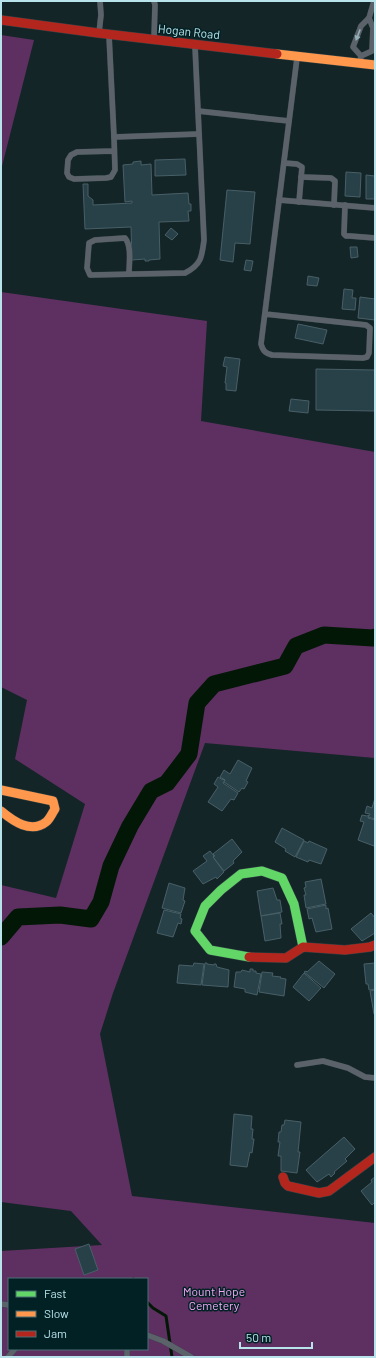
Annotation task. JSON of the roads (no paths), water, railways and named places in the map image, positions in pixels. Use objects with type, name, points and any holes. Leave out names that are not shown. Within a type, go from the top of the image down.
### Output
[{"type":"street","name":"Hogan Road","points":[[1,20],[195,44],[298,55],[361,59],[375,65]]},
{"type":"street","points":[[1,790],[53,802],[55,809],[47,822],[36,827],[22,825],[1,811]]},
{"type":"street","points":[[303,947],[294,904],[282,878],[262,871],[241,874],[221,890],[205,906],[195,931],[210,950],[250,957],[286,958],[303,947],[345,950],[375,945]]},
{"type":"street","points":[[282,1177],[285,1184],[288,1186],[320,1193],[329,1191],[375,1157]]},
{"type":"lane","points":[[98,33],[101,14],[100,1]]},
{"type":"lane","points":[[154,1],[154,39]]},
{"type":"lane","points":[[369,18],[373,28],[372,51],[361,59],[353,47],[361,26],[369,18],[374,1]]},
{"type":"lane","points":[[108,34],[115,170],[110,177],[106,178],[74,179],[67,173],[68,160],[71,155],[77,152],[114,151]]},
{"type":"lane","points":[[129,274],[129,246],[128,241],[125,238],[95,240],[89,243],[87,268],[90,275],[185,273],[192,269],[202,257],[204,240],[195,44]]},
{"type":"lane","points":[[265,314],[366,325],[370,328],[372,341],[369,353],[367,357],[363,358],[272,355],[265,353],[262,350],[261,344],[298,55]]},
{"type":"lane","points":[[198,111],[289,121]]},
{"type":"lane","points":[[114,137],[199,134]]},
{"type":"lane","points":[[284,163],[300,164],[302,167],[299,202]]},
{"type":"lane","points":[[301,177],[334,179],[334,205]]},
{"type":"lane","points":[[279,200],[375,208]]},
{"type":"lane","points":[[345,205],[344,234],[346,236],[375,238]]},
{"type":"lane","points":[[297,1065],[323,1061],[348,1068],[365,1077],[375,1078]]},
{"type":"lane","points":[[148,1335],[163,1341],[191,1357]]},
{"type":"waterway","points":[[1,937],[18,917],[60,915],[91,919],[101,902],[111,866],[130,826],[151,791],[167,783],[189,754],[197,703],[214,684],[285,666],[296,646],[324,635],[375,637]]},
{"type":"waterway","points":[[148,1303],[166,1316],[172,1357]]},
{"type":"park label","name":"Mount Hope Cemetery","points":[[214,1298]]}]
